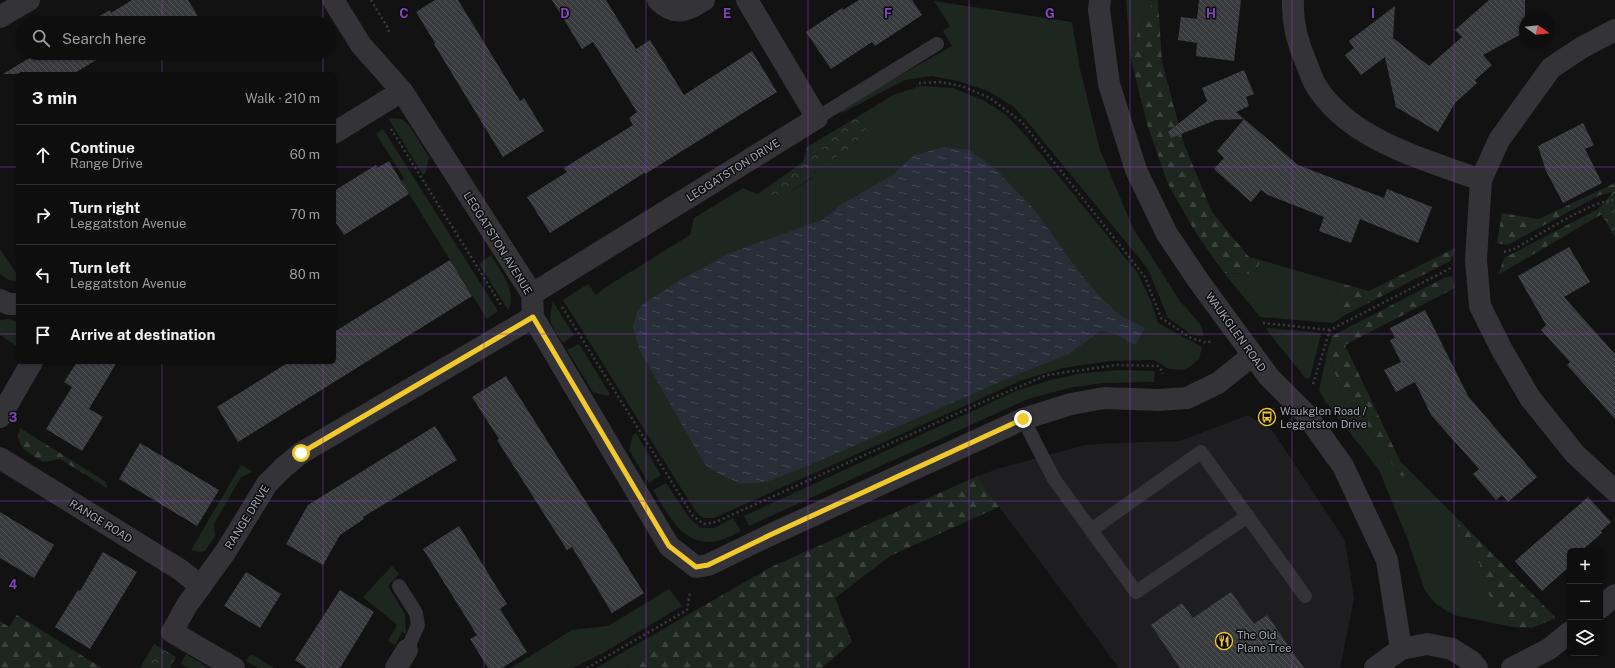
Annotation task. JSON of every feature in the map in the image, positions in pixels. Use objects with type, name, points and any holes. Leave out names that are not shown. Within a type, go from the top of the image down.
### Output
[{"type":"street","points":[[0,17],[29,0]]},
{"type":"street","name":"LEGGATSTON AVENUE","points":[[333,0],[360,45],[402,91],[540,289],[524,322],[669,546],[696,567]]},
{"type":"street","points":[[658,0],[670,9],[681,11],[704,0]]},
{"type":"street","points":[[747,0],[817,118]]},
{"type":"street","name":"WAUKGLEN ROAD","points":[[1100,0],[1099,10],[1109,84],[1136,170],[1167,234],[1200,283],[1269,377],[1304,413],[1343,466],[1387,560],[1401,649]]},
{"type":"street","points":[[1292,0],[1292,17],[1299,48],[1315,84],[1334,108],[1354,127],[1387,144],[1481,180]]},
{"type":"street","points":[[1615,30],[1581,48],[1551,68],[1498,140],[1481,180],[1476,260],[1480,306],[1502,350],[1530,398],[1575,454],[1615,491]]},
{"type":"street","points":[[336,132],[402,91]]},
{"type":"street","name":"LEGGATSTON DRIVE","points":[[540,289],[817,118]]},
{"type":"street","points":[[0,300],[9,304],[16,304]]},
{"type":"street","name":"RANGE DRIVE","points":[[234,668],[172,632],[187,605],[226,551],[267,484],[301,453],[524,322]]},
{"type":"street","points":[[696,567],[708,565],[1023,419],[1071,404],[1104,398],[1163,400],[1187,398],[1218,383],[1253,354]]},
{"type":"street","points":[[0,417],[31,364]]},
{"type":"street","name":"RANGE ROAD","points":[[0,458],[179,569],[201,586]]},
{"type":"street","points":[[1603,605],[1615,595]]},
{"type":"street","points":[[1512,668],[1549,649],[1567,634]]},
{"type":"street","points":[[1375,668],[1401,649],[1427,644],[1452,649],[1471,661],[1477,668]]},
{"type":"lane","points":[[817,118],[937,44]]},
{"type":"lane","points":[[1023,419],[1054,479],[1136,592],[1248,516]]},
{"type":"lane","points":[[1091,530],[1201,452],[1306,596]]},
{"type":"lane","points":[[399,586],[416,613],[418,625],[401,659]]},
{"type":"path","points":[[917,83],[939,82],[962,86],[990,98],[1022,122],[1145,277],[1161,318],[1191,338],[1207,343],[1264,322],[1330,330],[1445,270],[1514,249],[1591,206],[1607,200],[1615,200]]},
{"type":"path","points":[[377,107],[524,322]]},
{"type":"path","points":[[540,289],[693,516],[704,524],[716,522],[976,405],[1047,375],[1116,365],[1158,366],[1162,371],[1163,400]]},
{"type":"path","points":[[1304,413],[1330,330]]},
{"type":"path","points":[[588,668],[687,610],[696,567]]},
{"type":"shaded area","points":[[1248,415],[1272,430],[1345,540],[1354,599],[1340,668],[1119,668],[986,489],[978,476],[1000,468],[1085,445],[1180,441]]},
{"type":"green space","points":[[1126,0],[1156,0],[1144,15],[1130,55]]},
{"type":"green space","points":[[1156,0],[1158,0],[1162,62],[1184,144],[1212,212],[1249,257],[1261,260],[1254,274],[1224,273],[1194,230],[1168,184],[1148,127],[1130,55],[1144,15]]},
{"type":"green space","points":[[934,1],[1072,22],[1080,69],[1100,150],[1133,228],[1180,301],[1201,325],[1204,336],[1192,335],[1168,318],[1148,269],[1014,107],[988,91],[958,81],[932,76],[905,80],[842,113],[839,110],[952,46],[943,31],[950,26]]},
{"type":"green space","points":[[921,86],[953,88],[985,101],[1006,115],[1026,136],[1137,272],[1151,301],[1158,323],[1202,347],[1199,359],[1190,367],[1182,370],[1169,369],[1154,360],[1110,361],[1063,368],[1020,381],[714,518],[704,518],[696,512],[563,300],[588,284],[596,295],[606,287],[690,235],[694,218],[743,188],[757,194],[762,191],[771,203],[811,179],[818,167],[870,137],[859,116],[893,95]]},
{"type":"green space","points":[[859,116],[871,137],[818,167],[811,178],[771,204],[762,191],[803,162],[807,147]]},
{"type":"green space","points":[[388,118],[402,119],[409,125],[429,157],[426,172],[423,175]]},
{"type":"green space","points":[[383,129],[498,311],[487,319],[401,181],[404,178],[376,134]]},
{"type":"green space","points":[[1615,183],[1615,187],[1612,192],[1600,195],[1511,243],[1506,245],[1497,243],[1502,213],[1539,219]]},
{"type":"green space","points":[[1615,187],[1615,237],[1598,209],[1607,200]]},
{"type":"green space","points":[[1598,209],[1602,214],[1498,275],[1504,258]]},
{"type":"green space","points":[[1455,248],[1450,261],[1347,314],[1333,281],[1369,291]]},
{"type":"green space","points":[[0,249],[16,273],[16,282],[9,280],[0,274]]},
{"type":"green space","points":[[491,255],[507,281],[511,296],[511,303],[508,310],[479,264]]},
{"type":"green space","points":[[1261,260],[1333,281],[1347,314],[1333,323],[1260,317],[1224,273],[1254,274]]},
{"type":"green space","points":[[1452,276],[1455,288],[1345,345],[1400,461],[1412,473],[1410,475],[1401,476],[1345,399],[1327,353],[1332,336],[1444,278]]},
{"type":"green space","points":[[553,302],[574,335],[563,343],[551,324],[550,315]]},
{"type":"green space","points":[[9,319],[16,321],[16,346],[0,335],[0,320]]},
{"type":"green space","points":[[1266,329],[1316,332],[1321,334],[1310,378],[1306,379]]},
{"type":"green space","points":[[579,344],[610,394],[608,396],[593,392],[567,350]]},
{"type":"green space","points":[[1327,353],[1345,399],[1401,476],[1410,475],[1412,473],[1459,520],[1457,540],[1480,564],[1481,583],[1513,627],[1454,615],[1437,605],[1425,591],[1407,538],[1379,470],[1325,401],[1319,390]]},
{"type":"green space","points":[[1120,370],[1155,371],[1154,382],[1103,383],[1069,388],[1028,399],[749,526],[744,516],[1016,391],[1054,379],[1083,373]]},
{"type":"green space","points":[[20,428],[106,482],[107,488],[60,459],[43,462],[28,452],[21,445],[19,440],[18,435]]},
{"type":"green space","points":[[636,433],[661,475],[649,483],[629,450],[633,435]]},
{"type":"green space","points":[[241,465],[253,472],[241,477],[214,524],[215,536],[205,551],[199,552],[191,550]]},
{"type":"green space","points":[[978,476],[999,507],[890,556],[835,598],[852,642],[822,668],[628,668],[666,640],[682,618],[773,566]]},
{"type":"green space","points":[[666,483],[690,519],[701,528],[714,528],[733,518],[741,531],[718,541],[706,542],[695,540],[686,535],[671,519],[653,490]]},
{"type":"green space","points":[[1459,520],[1556,618],[1532,628],[1513,627],[1480,583],[1480,564],[1457,540]]},
{"type":"green space","points":[[392,566],[399,574],[388,586],[405,614],[406,634],[402,632],[395,645],[388,641],[397,625],[363,597]]},
{"type":"green space","points":[[669,589],[682,606],[603,653],[573,668],[511,668],[572,630],[608,626]]},
{"type":"green space","points":[[17,615],[102,668],[0,668],[0,621],[9,627]]},
{"type":"green space","points":[[682,618],[677,629],[652,652],[628,668],[596,668]]},
{"type":"green space","points":[[154,644],[176,657],[170,667],[171,668],[140,668]]},
{"type":"green space","points":[[186,654],[209,668],[188,668],[181,664]]},
{"type":"green space","points":[[251,654],[274,668],[258,668],[246,661]]},
{"type":"water","points":[[944,147],[969,150],[995,169],[1033,208],[1079,272],[1102,299],[1121,316],[1145,328],[1135,345],[1114,333],[1101,331],[1068,354],[1016,375],[810,465],[766,482],[742,484],[719,474],[705,465],[640,351],[633,327],[637,312],[643,304],[675,283],[730,253],[822,220],[842,204],[894,174],[914,155]]},
{"type":"building","points":[[132,0],[188,0],[198,16],[99,16],[110,10],[111,13]]},
{"type":"building","points":[[435,0],[458,0],[520,101],[524,98],[544,131],[503,157],[416,12]]},
{"type":"building","points":[[552,0],[606,0],[636,49],[650,40],[684,95],[752,51],[777,92],[645,174],[644,173],[550,233],[527,197],[567,172],[564,168],[633,125],[629,118],[637,112],[593,42],[582,49]]},
{"type":"building","points":[[859,0],[912,0],[922,15],[875,46],[872,42],[831,69],[806,32],[842,8],[843,10]]},
{"type":"building","points":[[1199,0],[1241,0],[1234,61],[1196,56],[1197,43],[1178,40],[1181,17],[1197,19]]},
{"type":"building","points":[[1489,0],[1525,0],[1525,12],[1519,12],[1519,35],[1483,55],[1492,65],[1475,80],[1477,83],[1455,103],[1438,132],[1396,107],[1385,57],[1361,75],[1345,55],[1354,48],[1349,41],[1395,6],[1393,38],[1429,66],[1462,37],[1455,30]]},
{"type":"building","points":[[26,60],[96,60],[76,72],[16,72],[16,74],[3,74]]},
{"type":"building","points":[[1244,70],[1254,94],[1246,97],[1249,106],[1236,112],[1298,165],[1384,198],[1387,189],[1432,207],[1418,243],[1360,219],[1351,243],[1319,231],[1324,217],[1268,195],[1261,190],[1251,202],[1214,169],[1224,158],[1217,151],[1244,119],[1216,120],[1171,138],[1168,132],[1207,101],[1202,88]]},
{"type":"building","points":[[1583,123],[1594,145],[1585,149],[1602,183],[1563,203],[1546,171],[1538,146]]},
{"type":"building","points":[[389,161],[409,194],[344,235],[336,223],[336,190],[376,165],[377,168]]},
{"type":"building","points":[[1569,247],[1590,282],[1564,297],[1615,354],[1615,419],[1567,365],[1570,362],[1541,330],[1546,325],[1518,276]]},
{"type":"building","points":[[450,260],[472,296],[238,442],[217,407],[286,364],[336,364],[336,331]]},
{"type":"building","points":[[1425,310],[1468,396],[1537,477],[1508,502],[1502,495],[1496,500],[1473,474],[1479,469],[1431,415],[1415,382],[1396,392],[1384,370],[1401,362],[1390,340],[1395,338],[1390,328]]},
{"type":"building","points":[[76,364],[116,364],[89,409],[103,417],[82,451],[46,429],[72,387],[64,382]]},
{"type":"building","points":[[506,376],[644,593],[612,613],[572,547],[567,550],[497,440],[499,439],[472,397]]},
{"type":"building","points":[[435,426],[457,460],[363,517],[364,519],[340,535],[323,565],[286,544],[308,505]]},
{"type":"building","points":[[140,443],[219,490],[197,526],[119,479]]},
{"type":"building","points":[[1588,497],[1611,522],[1601,531],[1602,533],[1584,548],[1567,548],[1567,569],[1542,591],[1515,561]]},
{"type":"building","points":[[0,512],[54,545],[34,578],[0,558]]},
{"type":"building","points":[[459,526],[507,604],[500,609],[527,652],[502,668],[488,668],[470,639],[477,635],[423,549]]},
{"type":"building","points":[[103,552],[137,572],[90,649],[55,627],[78,590],[80,591]]},
{"type":"building","points":[[246,572],[281,594],[260,628],[224,606]]},
{"type":"building","points":[[340,590],[374,612],[340,668],[307,668],[295,660]]},
{"type":"building","name":"The Old Plane Tree","points":[[1231,592],[1254,624],[1267,615],[1304,668],[1180,668],[1151,625],[1182,603],[1193,618]]},
{"type":"place","name":"Waukglen Road / Leggatston Drive","points":[[1267,417]]},
{"type":"place","name":"The Old Plane Tree","points":[[1224,641]]},
{"type":"route","points":[[301,453],[533,317],[669,546],[696,567],[708,565],[1023,419]]}]
